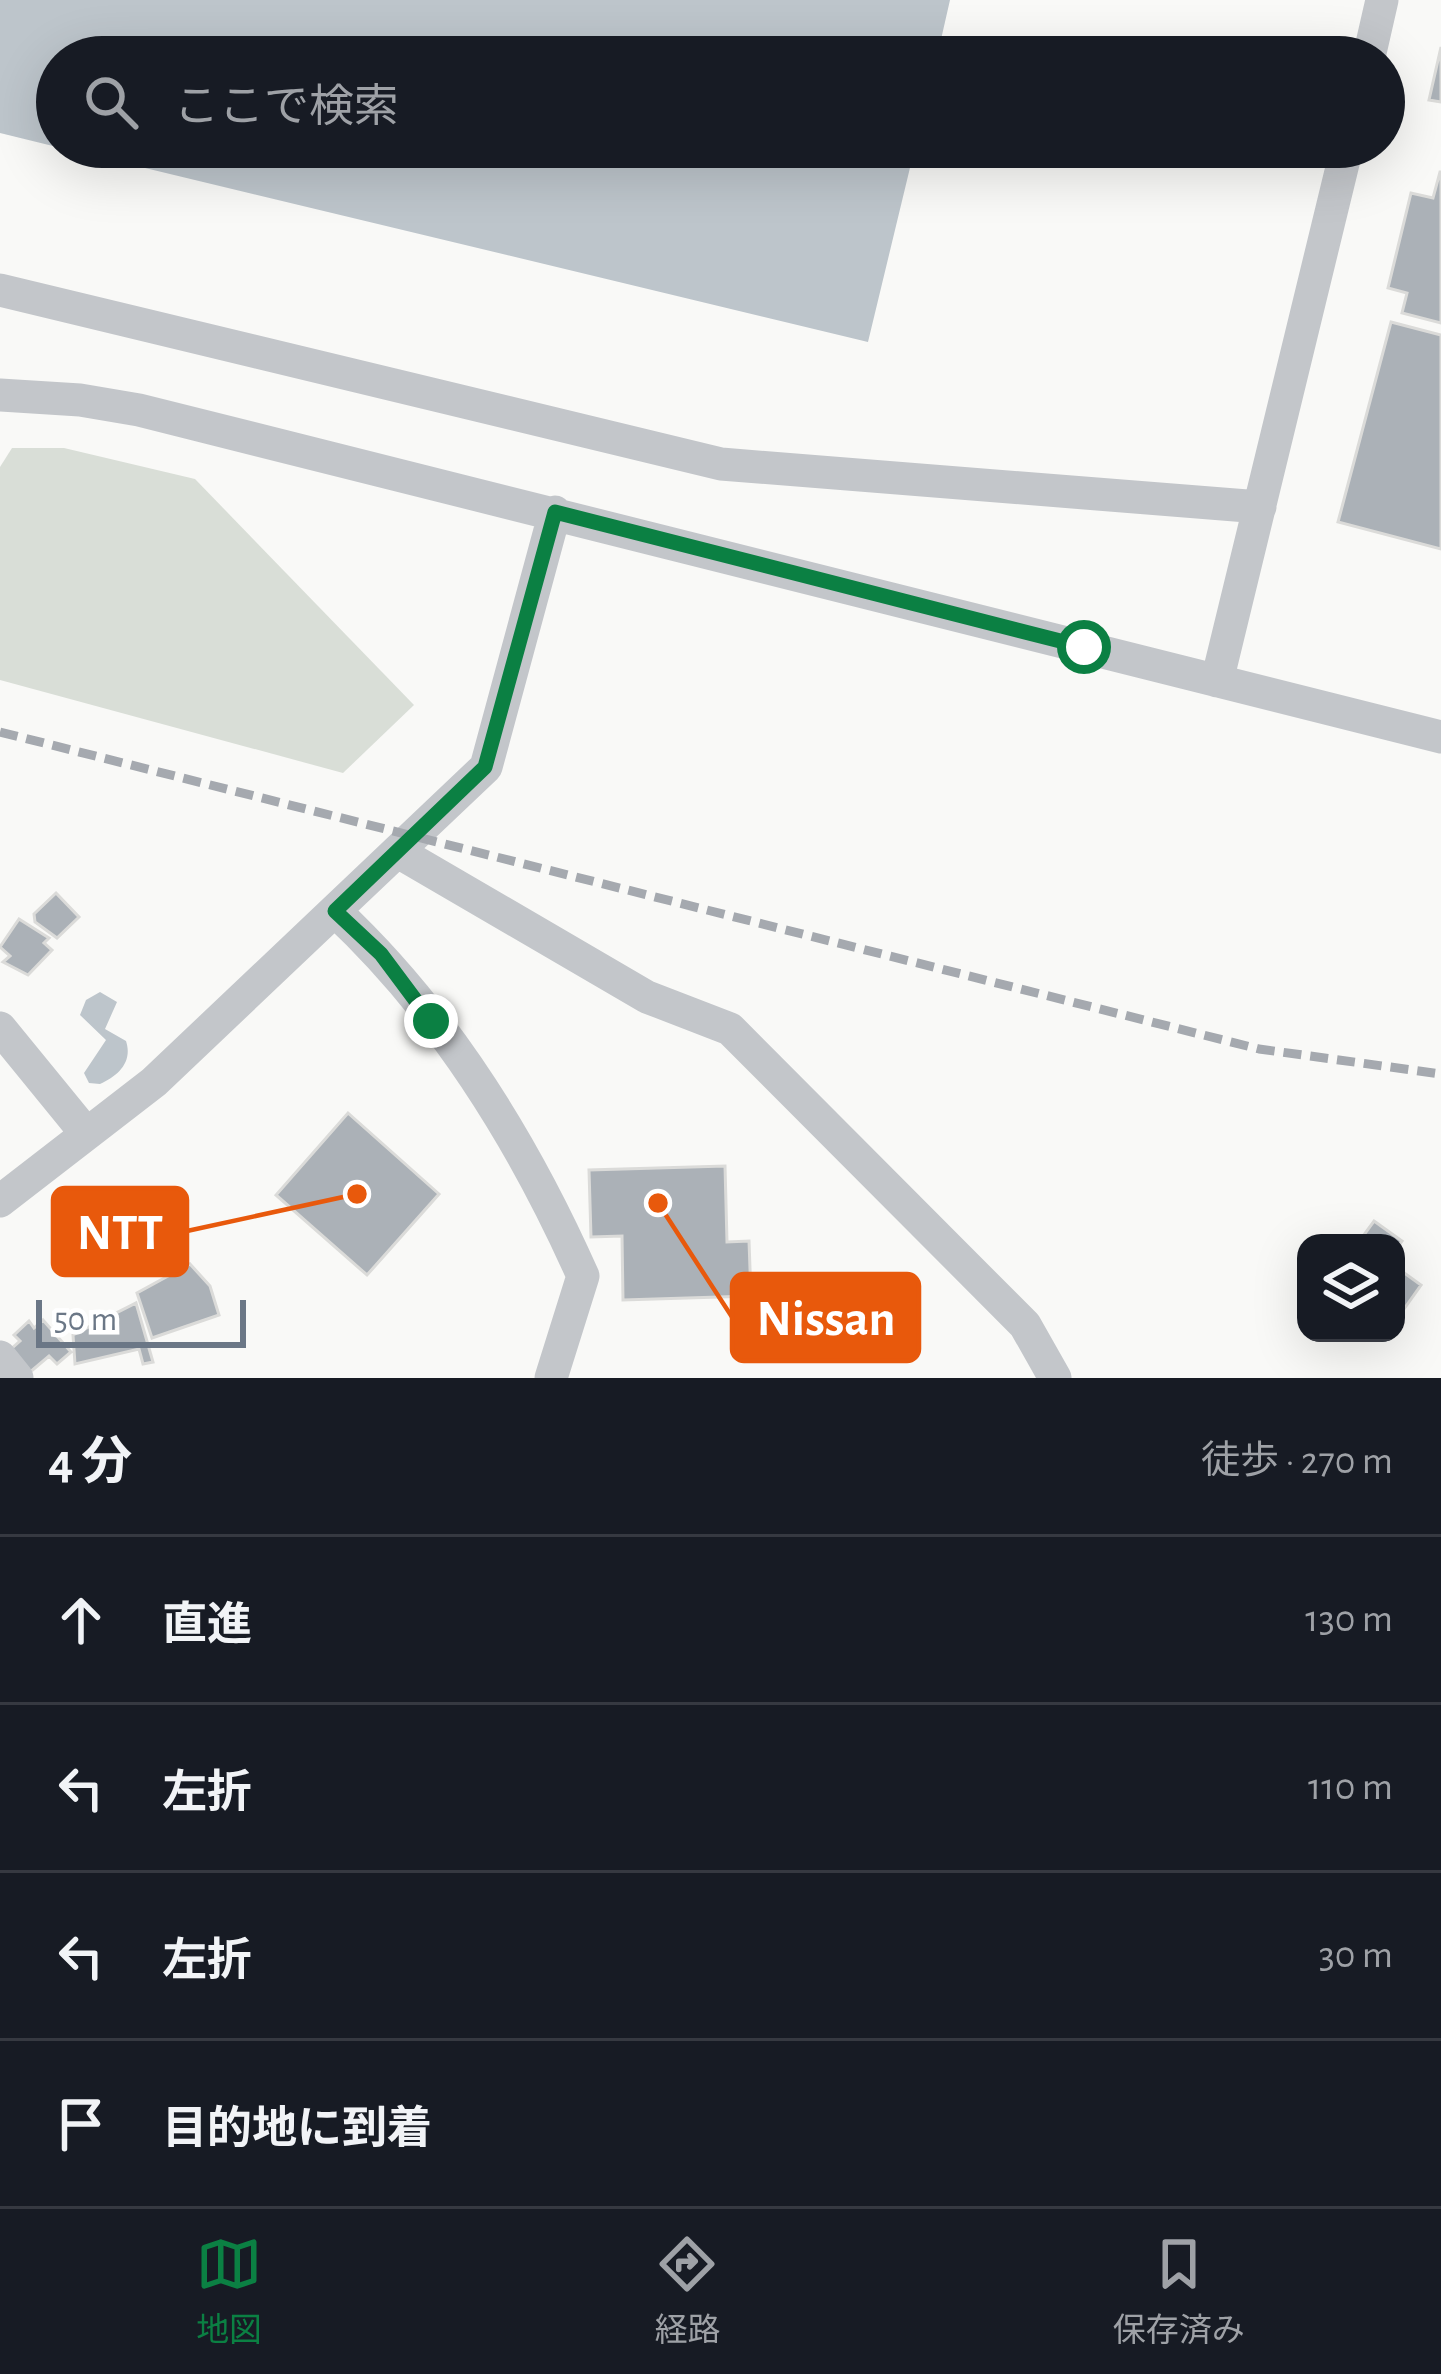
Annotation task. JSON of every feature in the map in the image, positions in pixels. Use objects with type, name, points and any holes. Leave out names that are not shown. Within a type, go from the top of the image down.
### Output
[{"type":"street","points":[[1374,36],[1382,0]]},
{"type":"street","points":[[1217,681],[1342,168]]},
{"type":"street","points":[[0,290],[721,464],[1260,506]]},
{"type":"street","points":[[0,395],[80,400],[139,410],[1441,737]]},
{"type":"street","points":[[0,1201],[154,1082],[400,853],[485,767],[555,512]]},
{"type":"street","points":[[400,853],[646,998],[730,1029],[1025,1325],[1054,1378]]},
{"type":"street","points":[[335,911],[381,954],[506,1121],[550,1202],[583,1276],[551,1378]]},
{"type":"street","points":[[0,1028],[76,1121]]},
{"type":"street","points":[[0,1357],[17,1378]]},
{"type":"shaded area","points":[[0,0],[950,0],[942,36],[36,36],[36,142],[0,133]]},
{"type":"shaded area","points":[[145,168],[910,168],[868,342]]},
{"type":"shaded area","points":[[12,448],[64,448],[195,479],[414,705],[343,773],[0,680],[0,467]]},
{"type":"shaded area","points":[[100,992],[117,1002],[105,1029],[126,1041],[128,1049],[122,1067],[100,1084],[89,1083],[84,1073],[106,1040],[80,1015],[86,1000]]},
{"type":"building","points":[[1441,47],[1441,102],[1429,100]]},
{"type":"building","points":[[1440,172],[1441,323],[1402,313],[1407,293],[1388,288],[1411,193],[1433,198]]},
{"type":"building","points":[[1391,322],[1441,335],[1441,549],[1338,522]]},
{"type":"building","points":[[56,893],[79,917],[57,938],[35,922],[34,914]]},
{"type":"building","points":[[19,919],[49,938],[44,943],[52,950],[28,975],[3,962],[10,956],[0,947]]},
{"type":"building","points":[[348,1113],[439,1194],[367,1275],[276,1195]]},
{"type":"building","points":[[725,1166],[727,1242],[749,1241],[751,1296],[623,1300],[622,1236],[591,1237],[589,1170]]},
{"type":"building","points":[[1374,1221],[1392,1234],[1365,1234]]},
{"type":"building","points":[[190,1264],[210,1286],[219,1315],[152,1338],[137,1293]]},
{"type":"building","points":[[1405,1273],[1421,1285],[1405,1308]]},
{"type":"building","points":[[136,1303],[153,1362],[143,1364],[139,1349],[75,1364],[73,1335]]},
{"type":"building","points":[[43,1320],[71,1352],[57,1364],[49,1356],[29,1373],[10,1350],[20,1341],[14,1335],[29,1321],[34,1328]]},
{"type":"railway","points":[[0,732],[1259,1049],[1441,1074]]},
{"type":"place","name":"NTT","points":[[357,1194]]},
{"type":"place","name":"Nissan","points":[[658,1203]]},
{"type":"route","points":[[431,1021],[381,954],[335,911],[485,767],[555,512],[1084,647]]}]
